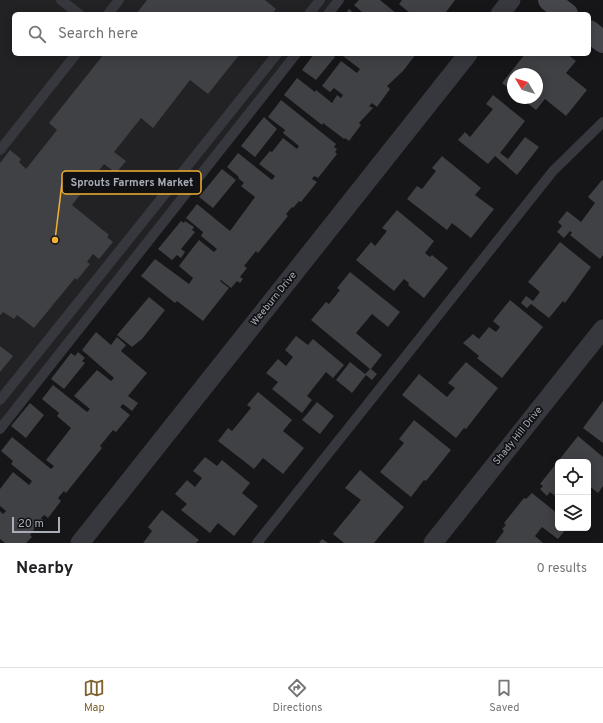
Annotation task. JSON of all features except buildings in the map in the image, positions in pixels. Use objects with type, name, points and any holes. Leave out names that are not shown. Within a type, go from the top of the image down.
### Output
[{"type":"street","points":[[502,12],[511,0]]},
{"type":"street","points":[[549,0],[564,12]]},
{"type":"street","name":"Weeburn Drive","points":[[80,543],[466,56]]},
{"type":"street","name":"Shady Hill Drive","points":[[433,543],[603,329]]},
{"type":"lane","points":[[61,0],[76,12]]},
{"type":"lane","points":[[110,12],[119,0]]},
{"type":"lane","points":[[311,12],[320,0]]},
{"type":"lane","points":[[330,12],[339,0]]},
{"type":"lane","points":[[0,150],[74,56]]},
{"type":"lane","points":[[0,400],[275,56]]},
{"type":"lane","points":[[0,429],[294,56]]},
{"type":"lane","points":[[257,543],[552,171],[603,122]]},
{"type":"shaded area","points":[[0,0],[336,0],[327,12],[12,12],[12,56],[291,56],[0,422]]},
{"type":"place","name":"Sprouts Farmers Market","points":[[55,240]]}]
